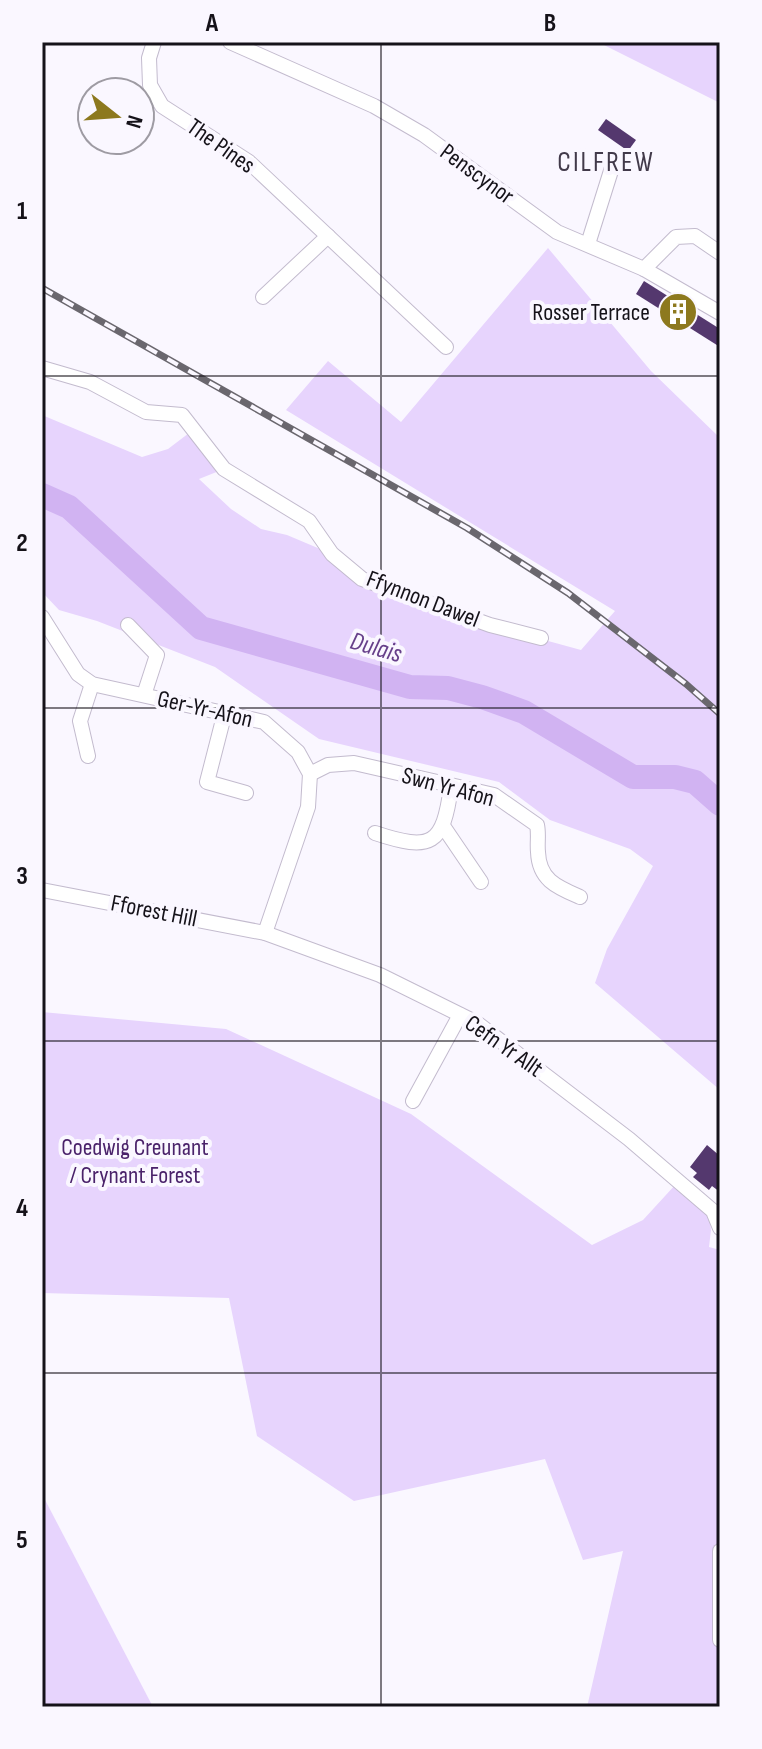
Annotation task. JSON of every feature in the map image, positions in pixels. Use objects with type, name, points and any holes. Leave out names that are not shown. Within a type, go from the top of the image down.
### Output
[{"type":"street","name":"The Pines","points":[[154,42],[149,58],[150,85],[162,106],[249,162],[446,347]]},
{"type":"street","name":"Penscynor","points":[[230,42],[374,106],[424,135],[557,232],[644,269],[720,313]]},
{"type":"street","points":[[588,244],[615,158]]},
{"type":"street","points":[[263,297],[328,236]]},
{"type":"street","points":[[644,269],[676,237],[695,236],[720,253]]},
{"type":"street","name":"Ffynnon Dawel","points":[[42,368],[90,382],[146,412],[182,415],[224,469],[309,521],[332,554],[362,579],[490,625],[541,638]]},
{"type":"street","points":[[42,617],[78,674],[92,684],[80,721],[88,756]]},
{"type":"street","points":[[128,625],[157,655],[144,695]]},
{"type":"street","name":"Ger-Yr-Afon","points":[[92,684],[264,722],[298,752],[310,774]]},
{"type":"street","points":[[225,712],[207,782],[246,793]]},
{"type":"street","name":"Swn Yr Afon","points":[[310,774],[328,765],[354,763],[494,795],[533,821],[539,834],[538,859],[545,878],[552,885],[580,897]]},
{"type":"street","points":[[265,933],[308,807],[310,774]]},
{"type":"street","points":[[375,833],[410,843],[432,839],[447,821],[451,787]]},
{"type":"street","points":[[443,826],[481,882]]},
{"type":"street","name":"Fforest Hill","points":[[42,890],[265,933]]},
{"type":"street","name":"Cefn Yr Allt","points":[[265,933],[380,975],[477,1023],[629,1139],[713,1211],[720,1228]]},
{"type":"street","points":[[413,1101],[460,1015]]},
{"type":"street","points":[[720,1551],[720,1640]]},
{"type":"green space","points":[[598,42],[720,42],[720,103]]},
{"type":"green space","points":[[548,248],[651,371],[720,438],[720,1090],[595,983],[607,949],[653,866],[630,849],[550,820],[499,782],[319,739],[215,667],[97,621],[59,610],[42,592],[42,415],[142,457],[168,449],[193,430],[224,469],[199,479],[231,509],[261,529],[287,535],[332,554],[363,579],[490,625],[581,650],[615,611],[286,410],[328,361],[401,422]]},
{"type":"green space","name":"Coedwig Creunant / Crynant Forest","points":[[42,1012],[226,1029],[411,1114],[592,1245],[643,1220],[676,1184],[709,1211],[709,1247],[720,1250],[720,1707],[587,1707],[623,1551],[583,1560],[545,1459],[354,1501],[257,1436],[229,1298],[42,1293]]},
{"type":"green space","points":[[42,1494],[153,1707],[42,1707]]},
{"type":"building","points":[[606,119],[636,140],[628,151],[598,130]]},
{"type":"building","name":"Rosser Terrace","points":[[644,281],[720,329],[720,347],[636,294]]},
{"type":"building","points":[[707,1145],[720,1156],[720,1192],[712,1186],[709,1190],[693,1177],[697,1173],[690,1167]]},
{"type":"waterway","name":"Dulais","points":[[42,495],[69,507],[201,628],[410,687],[448,688],[482,697],[524,712],[633,777],[675,777],[695,782],[720,804]]},
{"type":"railway","points":[[42,288],[467,528],[568,593],[720,714]]},
{"type":"place","name":"Rosser Terrace","points":[[678,312]]},
{"type":"district","name":"CILFREW","points":[[606,162]]}]
